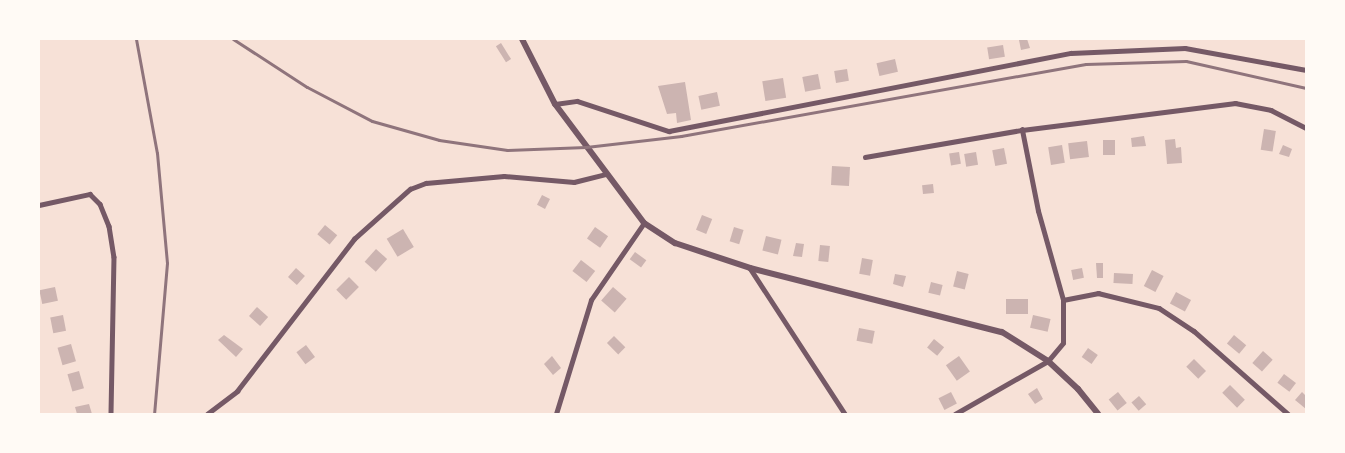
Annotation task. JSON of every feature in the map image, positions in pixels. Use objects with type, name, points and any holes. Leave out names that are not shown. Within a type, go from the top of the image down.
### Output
[{"type":"street","points":[[522,39],[555,104],[605,174],[644,223],[675,243],[750,268],[1002,332],[1048,361],[1078,389],[1098,414]]},
{"type":"street","points":[[555,104],[577,101],[669,131],[1071,52],[1185,48],[1306,70]]},
{"type":"street","points":[[865,157],[1022,130],[1235,103],[1271,110],[1306,128]]},
{"type":"street","points":[[955,414],[1048,361],[1063,343],[1063,300],[1038,211],[1022,130]]},
{"type":"street","points":[[207,414],[237,391],[354,239],[410,189],[426,183],[504,176],[574,182],[605,174]]},
{"type":"street","points":[[39,205],[90,194],[100,204],[114,257],[111,414]]},
{"type":"street","points":[[556,414],[591,300],[644,223]]},
{"type":"street","points":[[750,268],[845,414]]},
{"type":"street","points":[[1063,300],[1098,293],[1159,308],[1194,331],[1288,414]]},
{"type":"building","points":[[1027,39],[1030,48],[1021,50],[1019,40]]},
{"type":"building","points":[[501,43],[511,59],[506,62],[496,46]]},
{"type":"building","points":[[1003,45],[1005,57],[989,59],[987,48]]},
{"type":"building","points":[[895,59],[898,72],[879,76],[876,63]]},
{"type":"building","points":[[847,69],[849,81],[836,83],[834,71]]},
{"type":"building","points":[[818,74],[821,89],[805,92],[802,77]]},
{"type":"building","points":[[783,78],[786,98],[765,101],[762,81]]},
{"type":"building","points":[[685,82],[691,120],[677,123],[676,113],[667,114],[658,86]]},
{"type":"building","points":[[717,92],[720,106],[701,110],[698,96]]},
{"type":"building","points":[[1264,129],[1276,131],[1273,152],[1261,150]]},
{"type":"building","points":[[1144,136],[1146,146],[1132,147],[1131,138]]},
{"type":"building","points":[[1175,139],[1176,148],[1181,147],[1182,163],[1167,164],[1165,140]]},
{"type":"building","points":[[1103,140],[1115,140],[1115,155],[1103,155]]},
{"type":"building","points":[[1087,141],[1089,157],[1070,159],[1068,143]]},
{"type":"building","points":[[1062,145],[1065,163],[1051,165],[1048,147]]},
{"type":"building","points":[[1283,145],[1292,149],[1289,157],[1279,154]]},
{"type":"building","points":[[1004,148],[1007,164],[995,166],[992,150]]},
{"type":"building","points":[[959,152],[961,164],[951,165],[949,154]]},
{"type":"building","points":[[976,152],[978,165],[966,167],[964,154]]},
{"type":"building","points":[[832,166],[850,167],[849,186],[831,185]]},
{"type":"building","points":[[933,184],[934,193],[923,194],[922,185]]},
{"type":"building","points":[[542,195],[550,199],[545,209],[537,205]]},
{"type":"building","points":[[702,215],[712,219],[706,234],[696,230]]},
{"type":"building","points":[[325,225],[337,235],[330,244],[317,234]]},
{"type":"building","points":[[595,227],[608,236],[600,248],[587,238]]},
{"type":"building","points":[[734,227],[744,230],[739,244],[730,241]]},
{"type":"building","points":[[403,229],[414,247],[398,257],[387,239]]},
{"type":"building","points":[[766,236],[782,240],[778,254],[762,251]]},
{"type":"building","points":[[796,243],[804,244],[802,257],[793,256]]},
{"type":"building","points":[[820,245],[830,246],[828,262],[818,261]]},
{"type":"building","points":[[376,249],[387,259],[376,272],[365,262]]},
{"type":"building","points":[[635,252],[646,260],[641,268],[630,259]]},
{"type":"building","points":[[862,258],[873,260],[870,276],[859,274]]},
{"type":"building","points":[[581,260],[595,271],[587,282],[572,271]]},
{"type":"building","points":[[1096,263],[1103,263],[1103,278],[1097,278]]},
{"type":"building","points":[[296,268],[305,276],[297,285],[288,277]]},
{"type":"building","points":[[1082,268],[1084,278],[1073,280],[1071,270]]},
{"type":"building","points":[[1152,270],[1164,276],[1155,292],[1144,286]]},
{"type":"building","points":[[957,271],[969,274],[965,289],[953,287]]},
{"type":"building","points":[[1114,273],[1133,274],[1132,284],[1113,283]]},
{"type":"building","points":[[895,274],[906,276],[903,287],[893,284]]},
{"type":"building","points":[[349,277],[359,287],[346,300],[336,290]]},
{"type":"building","points":[[931,282],[943,285],[940,296],[928,293]]},
{"type":"building","points":[[55,287],[58,301],[42,304],[39,290]]},
{"type":"building","points":[[613,287],[627,299],[615,312],[601,301]]},
{"type":"building","points":[[1176,292],[1191,300],[1185,311],[1170,303]]},
{"type":"building","points":[[1006,299],[1028,299],[1028,314],[1006,314]]},
{"type":"building","points":[[257,307],[268,317],[260,326],[249,316]]},
{"type":"building","points":[[63,315],[66,331],[53,333],[50,317]]},
{"type":"building","points":[[1033,315],[1051,319],[1048,332],[1030,328]]},
{"type":"building","points":[[859,328],[875,331],[872,344],[857,341]]},
{"type":"building","points":[[224,335],[243,349],[236,357],[218,340]]},
{"type":"building","points":[[1234,335],[1246,345],[1239,354],[1227,343]]},
{"type":"building","points":[[614,336],[625,347],[618,354],[607,343]]},
{"type":"building","points":[[934,339],[944,347],[937,356],[927,348]]},
{"type":"building","points":[[71,344],[76,361],[63,365],[58,348]]},
{"type":"building","points":[[306,345],[315,357],[305,364],[296,352]]},
{"type":"building","points":[[1088,348],[1098,355],[1092,364],[1082,357]]},
{"type":"building","points":[[1263,351],[1273,360],[1262,372],[1252,363]]},
{"type":"building","points":[[552,356],[561,368],[553,375],[544,364]]},
{"type":"building","points":[[959,356],[970,372],[957,381],[946,365]]},
{"type":"building","points":[[1194,359],[1206,371],[1198,379],[1186,367]]},
{"type":"building","points":[[79,371],[84,388],[72,392],[67,374]]},
{"type":"building","points":[[1284,374],[1296,383],[1289,392],[1277,383]]},
{"type":"building","points":[[1230,385],[1245,400],[1237,408],[1222,393]]},
{"type":"building","points":[[1037,388],[1043,399],[1035,404],[1028,394]]},
{"type":"building","points":[[951,392],[957,404],[944,410],[939,398]]},
{"type":"building","points":[[1118,392],[1127,403],[1117,410],[1109,400]]},
{"type":"building","points":[[1302,392],[1306,396],[1306,409],[1295,400]]},
{"type":"building","points":[[1139,396],[1146,404],[1139,411],[1131,403]]},
{"type":"building","points":[[89,404],[92,414],[77,414],[75,407]]},
{"type":"railway","points":[[136,39],[157,153],[167,263],[154,414]]},
{"type":"railway","points":[[233,39],[307,87],[372,121],[439,140],[507,150],[586,147],[681,136],[1086,64],[1186,61],[1306,88]]}]
